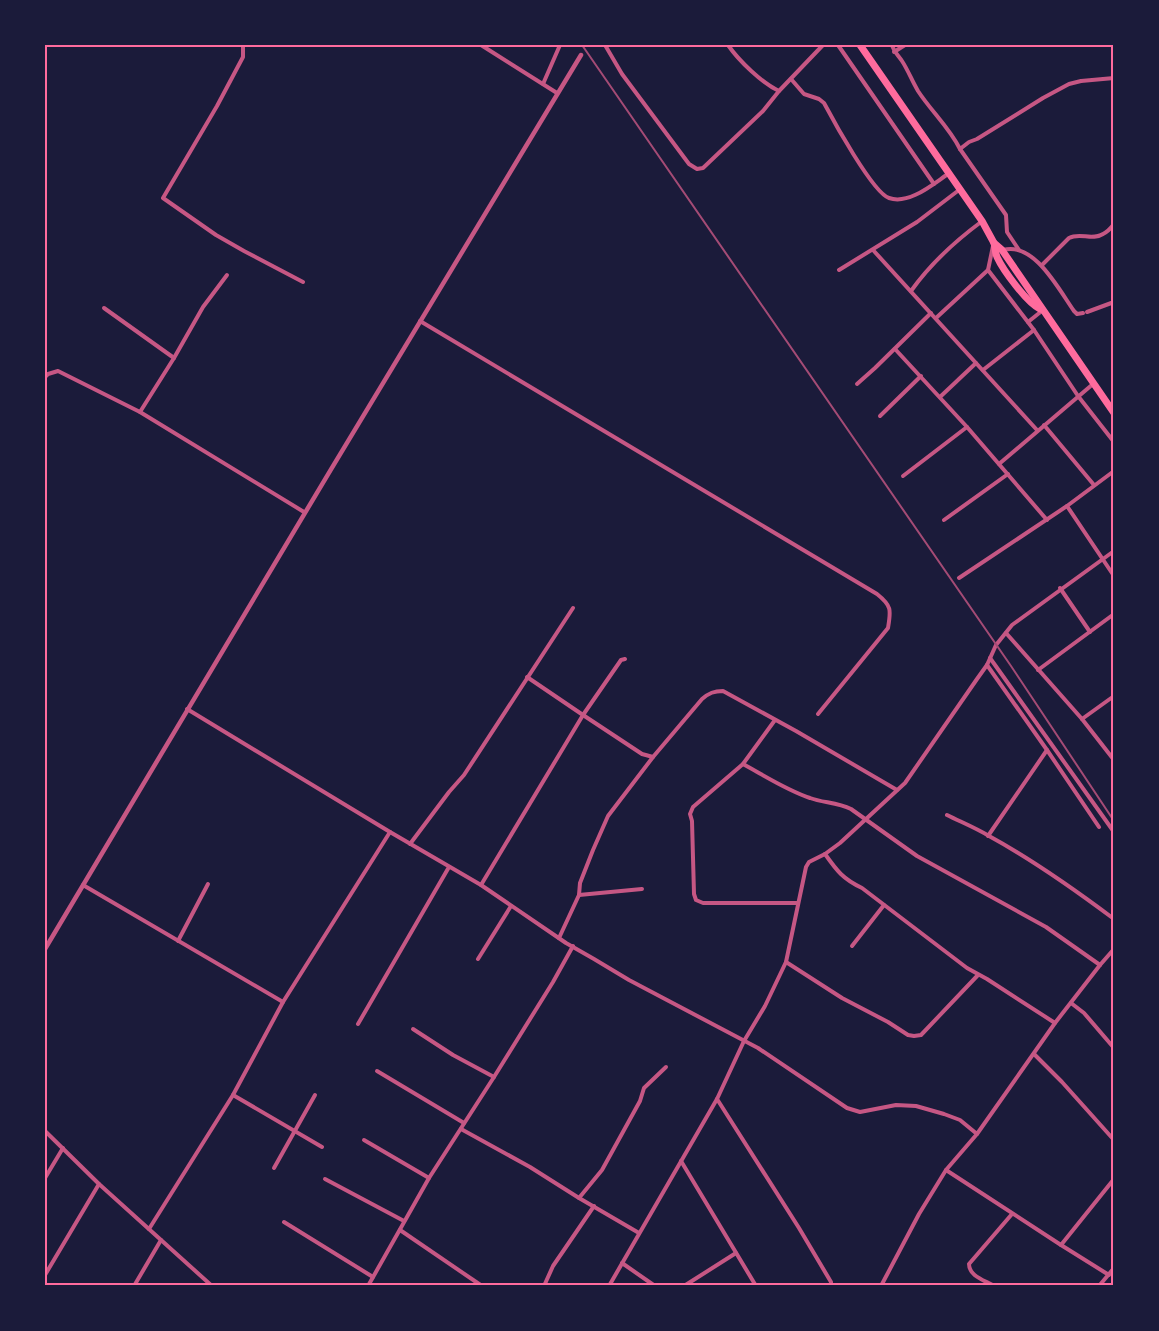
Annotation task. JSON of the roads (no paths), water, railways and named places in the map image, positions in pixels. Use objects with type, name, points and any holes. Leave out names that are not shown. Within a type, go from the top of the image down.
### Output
[{"type":"highway","points":[[860,45],[982,221],[1005,270],[1032,303],[1043,310]]},
{"type":"highway","points":[[994,243],[1002,250],[1114,413]]},
{"type":"street","points":[[243,45],[243,57],[163,198],[216,235],[303,282]]},
{"type":"street","points":[[481,45],[557,93]]},
{"type":"street","points":[[543,84],[560,45]]},
{"type":"street","points":[[605,45],[622,74],[689,164],[697,169],[703,168],[756,118],[823,45]]},
{"type":"street","points":[[728,45],[752,71],[779,92]]},
{"type":"street","points":[[838,45],[934,184]]},
{"type":"street","points":[[892,45],[917,89],[953,135],[960,149],[1006,215],[1007,232],[1019,250]]},
{"type":"street","points":[[894,52],[905,45]]},
{"type":"street","points":[[45,949],[304,512],[580,55]]},
{"type":"street","points":[[960,149],[1069,84],[1114,78]]},
{"type":"street","points":[[791,79],[804,94],[824,103],[863,168],[884,195],[889,198],[908,198],[934,184],[948,173]]},
{"type":"street","points":[[839,270],[917,222],[960,189]]},
{"type":"street","points":[[911,291],[945,251],[982,221]]},
{"type":"street","points":[[1042,265],[1069,238],[1073,236],[1096,237],[1106,232],[1114,224]]},
{"type":"street","points":[[936,318],[988,270],[994,243]]},
{"type":"street","points":[[873,250],[1037,430]]},
{"type":"street","points":[[1002,250],[1019,250],[1030,255],[1042,265],[1077,314],[1114,302]]},
{"type":"street","points":[[988,270],[1034,330],[1078,396],[1114,442]]},
{"type":"street","points":[[140,412],[203,307],[227,275]]},
{"type":"street","points":[[104,308],[174,358]]},
{"type":"street","points":[[1028,322],[1043,310]]},
{"type":"street","points":[[857,384],[930,313]]},
{"type":"street","points":[[420,321],[741,512],[887,602],[891,612],[888,628],[818,714]]},
{"type":"street","points":[[983,370],[1034,330]]},
{"type":"street","points":[[895,349],[967,427],[1047,520]]},
{"type":"street","points":[[940,397],[976,363]]},
{"type":"street","points":[[45,377],[58,371],[140,412],[304,512]]},
{"type":"street","points":[[880,416],[921,376]]},
{"type":"street","points":[[999,464],[1093,384]]},
{"type":"street","points":[[1044,425],[1094,485]]},
{"type":"street","points":[[903,476],[967,427]]},
{"type":"street","points":[[960,578],[1047,520],[1114,471]]},
{"type":"street","points":[[944,520],[1008,474]]},
{"type":"street","points":[[1067,506],[1114,576]]},
{"type":"street","points":[[609,1286],[717,1099],[744,1041],[765,1006],[786,962],[806,867],[809,862],[840,843],[912,774],[987,665],[996,645],[1017,620],[1114,550]]},
{"type":"street","points":[[1060,588],[1090,632]]},
{"type":"street","points":[[410,844],[464,775],[573,608]]},
{"type":"street","points":[[1038,670],[1114,614]]},
{"type":"street","points":[[1006,633],[1082,719],[1114,760]]},
{"type":"street","points":[[990,657],[1114,832]]},
{"type":"street","points":[[481,885],[583,715],[621,660],[625,659]]},
{"type":"street","points":[[987,665],[1099,826]]},
{"type":"street","points":[[527,678],[642,754],[653,757]]},
{"type":"street","points":[[559,938],[579,895],[580,883],[592,850],[608,816],[653,757],[707,694],[723,691],[897,790]]},
{"type":"street","points":[[1082,719],[1114,696]]},
{"type":"street","points":[[187,709],[481,885],[559,938],[629,980],[758,1048],[847,1108],[860,1112],[896,1105],[916,1106],[960,1120],[977,1134]]},
{"type":"street","points":[[776,720],[743,764],[693,807],[690,814],[694,894],[696,900],[703,903],[798,903]]},
{"type":"street","points":[[988,836],[1047,750]]},
{"type":"street","points":[[743,764],[809,798],[844,806],[917,856],[1046,927],[1100,965]]},
{"type":"street","points":[[947,815],[988,836],[1063,882],[1114,919]]},
{"type":"street","points":[[149,1228],[233,1095],[283,1002],[390,832]]},
{"type":"street","points":[[825,854],[841,875],[862,888],[958,961],[1055,1023]]},
{"type":"street","points":[[358,1024],[449,867]]},
{"type":"street","points":[[178,941],[208,884]]},
{"type":"street","points":[[83,885],[283,1002]]},
{"type":"street","points":[[579,895],[642,889]]},
{"type":"street","points":[[852,946],[884,905]]},
{"type":"street","points":[[478,959],[511,906]]},
{"type":"street","points":[[368,1286],[429,1178],[553,982],[573,946]]},
{"type":"street","points":[[881,1286],[945,1170],[977,1134],[1055,1023],[1114,949]]},
{"type":"street","points":[[786,962],[842,998],[914,1036],[921,1035],[978,975]]},
{"type":"street","points":[[1071,1003],[1084,1013],[1114,1048]]},
{"type":"street","points":[[413,1029],[453,1055],[494,1077]]},
{"type":"street","points":[[1034,1053],[1114,1140]]},
{"type":"street","points":[[579,1198],[602,1170],[640,1101],[644,1088],[666,1067]]},
{"type":"street","points":[[377,1071],[464,1124]]},
{"type":"street","points":[[233,1095],[322,1147]]},
{"type":"street","points":[[274,1168],[315,1095]]},
{"type":"street","points":[[717,1099],[799,1228],[831,1282],[828,1286]]},
{"type":"street","points":[[461,1128],[639,1233]]},
{"type":"street","points":[[45,1131],[99,1184],[212,1286]]},
{"type":"street","points":[[364,1140],[429,1178]]},
{"type":"street","points":[[45,1178],[63,1148]]},
{"type":"street","points":[[681,1161],[754,1286]]},
{"type":"street","points":[[945,1170],[1109,1275]]},
{"type":"street","points":[[325,1179],[404,1221]]},
{"type":"street","points":[[1061,1245],[1114,1179]]},
{"type":"street","points":[[45,1275],[99,1184]]},
{"type":"street","points":[[544,1286],[553,1266],[594,1206]]},
{"type":"street","points":[[994,1286],[971,1273],[969,1264],[1012,1214]]},
{"type":"street","points":[[284,1222],[373,1277]]},
{"type":"street","points":[[400,1230],[482,1286]]},
{"type":"street","points":[[134,1286],[161,1240]]},
{"type":"street","points":[[684,1286],[736,1253]]},
{"type":"street","points":[[622,1263],[656,1286]]},
{"type":"street","points":[[1099,1286],[1114,1268]]},
{"type":"railway","points":[[582,45],[1011,666],[1114,821]]}]
